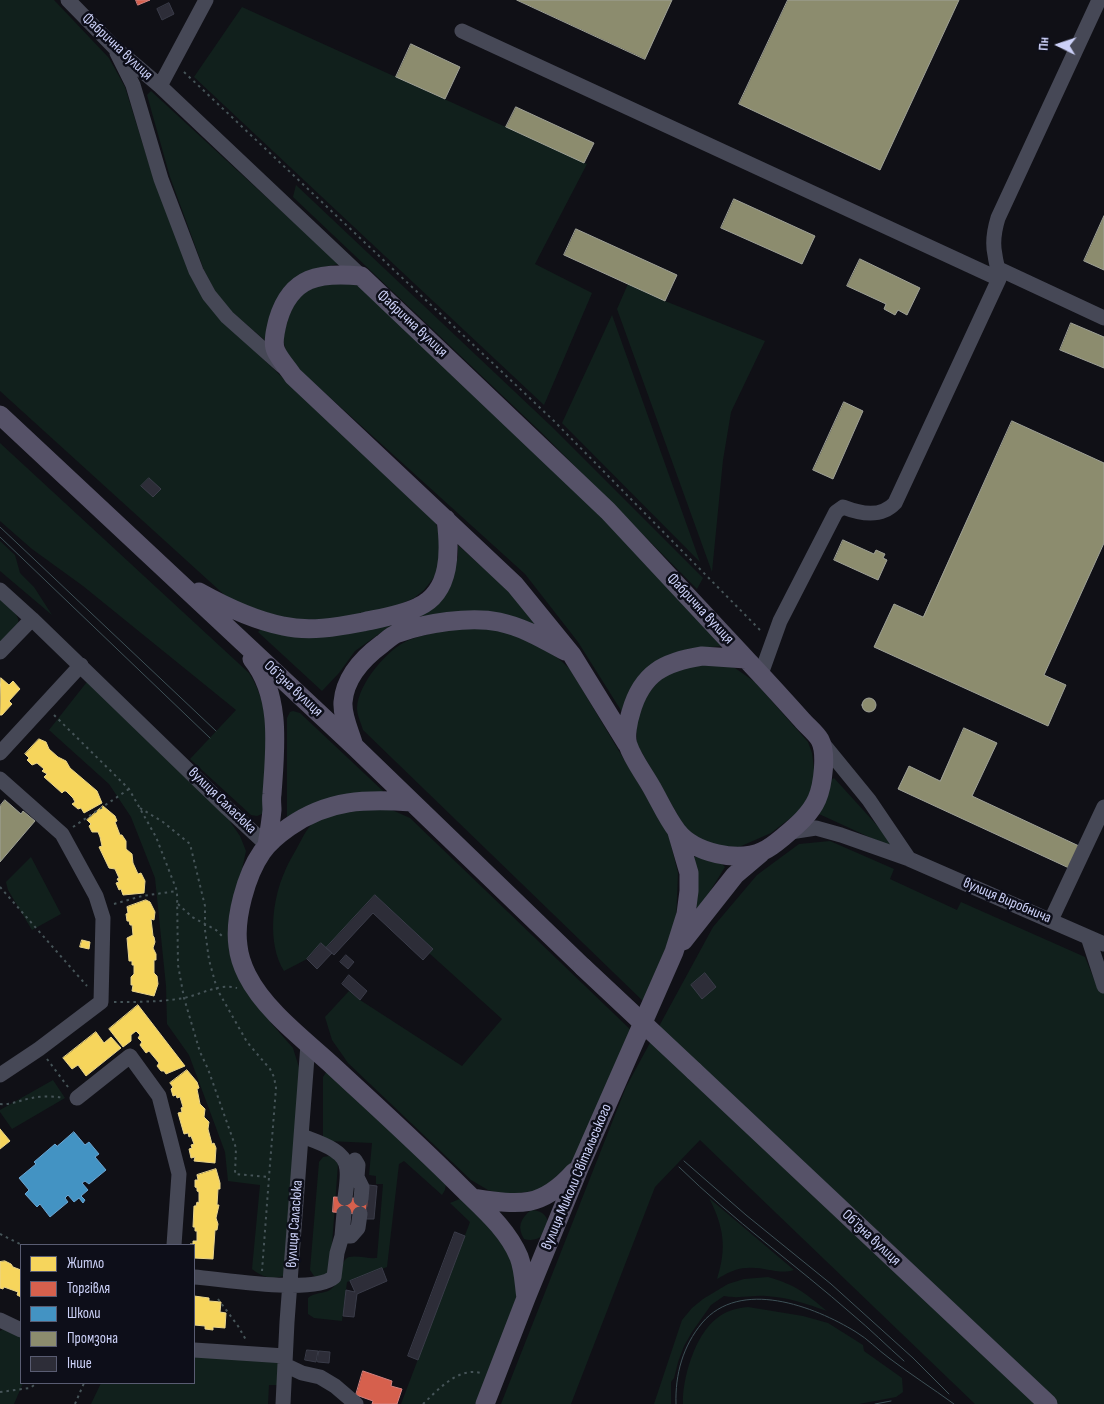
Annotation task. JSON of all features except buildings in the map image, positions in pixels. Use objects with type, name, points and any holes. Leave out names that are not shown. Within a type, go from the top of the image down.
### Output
[{"type":"main road","points":[[361,276],[320,275],[294,289],[282,307],[275,329],[275,349],[293,376],[515,585],[572,654],[627,744],[677,832],[689,874],[689,891],[686,914],[674,952]]},
{"type":"main road","name":"Фабрична вулиця","points":[[361,276],[608,510],[820,740]]},
{"type":"main road","name":"Обʼїзна вулиця","points":[[0,415],[355,747],[583,967],[1048,1404]]},
{"type":"main road","points":[[163,568],[197,591],[229,609],[263,621],[285,627],[339,627],[397,615],[420,606],[433,596],[443,581],[449,556],[446,519]]},
{"type":"main road","points":[[355,747],[343,704],[345,688],[362,661],[396,633],[470,618],[489,620],[524,629],[572,654]]},
{"type":"main road","points":[[224,625],[261,670],[271,704],[274,720],[275,751],[271,797],[272,809],[267,844]]},
{"type":"main road","points":[[627,744],[628,720],[634,702],[639,691],[656,671],[676,661],[702,656],[746,659]]},
{"type":"main road","points":[[674,952],[735,875],[790,832],[810,812],[823,781],[824,763],[820,740]]},
{"type":"main road","points":[[267,844],[296,822],[328,807],[357,801],[386,800],[412,802]]},
{"type":"main road","points":[[677,832],[704,850],[718,854],[738,856],[763,852]]},
{"type":"main road","name":"вулиця Саласюка","points":[[267,844],[252,870],[243,897],[238,922],[238,947],[247,974],[254,987],[288,1025],[408,1134],[495,1220],[519,1257],[523,1271],[526,1298]]},
{"type":"main road","name":"вулиця Миколи Світальського","points":[[485,1404],[580,1166],[674,952]]},
{"type":"main road","points":[[473,1198],[503,1203],[527,1203],[548,1196],[561,1187],[580,1166]]},
{"type":"street","points":[[160,86],[206,0]]},
{"type":"street","points":[[761,674],[780,621],[836,512],[843,507],[877,514],[888,510],[895,504],[999,274],[993,245],[993,234],[998,218],[1099,0]]},
{"type":"street","name":"Фабрична вулиця","points":[[75,2],[114,47],[160,86],[361,276]]},
{"type":"street","points":[[462,31],[999,274],[1104,318]]},
{"type":"street","points":[[114,47],[133,85],[161,179],[196,271],[209,295],[227,317],[293,376]]},
{"type":"street","name":"вулиця Саласюка","points":[[0,590],[32,618],[227,808],[267,844]]},
{"type":"street","points":[[0,652],[32,618]]},
{"type":"street","points":[[0,753],[81,666]]},
{"type":"street","points":[[820,740],[869,800],[909,859]]},
{"type":"street","points":[[0,779],[62,834],[101,908],[104,918],[101,1002],[39,1050],[0,1075]]},
{"type":"street","points":[[1051,920],[1104,808]]},
{"type":"street","name":"вулиця Виробнича","points":[[790,832],[816,828],[909,859],[1104,944]]},
{"type":"street","points":[[1088,937],[1104,986]]},
{"type":"street","name":"вулиця Саласюка","points":[[282,1404],[308,1044]]},
{"type":"street","points":[[77,1098],[130,1056],[159,1096],[179,1174],[174,1244]]},
{"type":"street","points":[[195,1276],[290,1287],[317,1285],[325,1283],[334,1277],[337,1253],[342,1236],[348,1168],[334,1149],[302,1136]]},
{"type":"street","points":[[342,1158],[354,1158],[358,1165],[357,1177],[362,1186],[358,1228],[351,1236],[342,1236]]},
{"type":"street","points":[[0,1320],[20,1330]]},
{"type":"street","points":[[195,1350],[254,1354],[285,1361],[302,1374],[320,1377],[335,1386],[356,1404]]},
{"type":"path","points":[[173,62],[553,420],[772,643]]},
{"type":"path","points":[[45,706],[129,789],[156,837],[177,891],[178,965],[184,998],[200,1052],[208,1069],[236,1148],[236,1174],[268,1177]]},
{"type":"path","points":[[62,834],[129,789]]},
{"type":"path","points":[[139,808],[162,822],[190,844],[205,906],[209,960],[217,989],[247,1042],[270,1069],[274,1077],[276,1088],[261,1283]]},
{"type":"path","points":[[0,887],[101,1002],[148,1002],[184,998],[217,989]]},
{"type":"path","points":[[101,908],[142,896],[177,891]]},
{"type":"path","points":[[178,904],[192,917],[216,930],[228,944],[238,947]]},
{"type":"path","points":[[39,1050],[77,1098]]},
{"type":"path","points":[[0,1104],[8,1105],[32,1098],[56,1096],[77,1098]]},
{"type":"path","points":[[0,1234],[20,1244]]},
{"type":"path","points":[[218,1299],[238,1326],[254,1354]]},
{"type":"path","points":[[423,1404],[457,1375],[474,1371],[496,1377]]},
{"type":"path","points":[[0,1392],[30,1388],[36,1384]]},
{"type":"path","points":[[75,1404],[84,1384]]},
{"type":"shaded area","points":[[0,0],[54,0],[109,58],[125,87],[154,180],[224,322],[436,523],[440,538],[441,557],[435,576],[424,590],[414,598],[394,607],[337,620],[286,619],[230,600],[0,391]]},
{"type":"shaded area","points":[[242,7],[587,164],[535,264],[592,293],[544,405],[194,77]]},
{"type":"shaded area","points":[[151,91],[339,264],[318,268],[267,342],[232,312],[215,291],[204,270],[170,177],[147,95]]},
{"type":"shaded area","points":[[296,185],[551,426],[703,578],[697,589],[543,434],[293,197]]},
{"type":"shaded area","points":[[340,282],[361,285],[600,515],[723,646],[688,649],[675,653],[622,712],[578,642],[525,574],[303,373],[290,357],[284,344],[284,337],[291,310],[296,302],[307,291],[322,285]]},
{"type":"shaded area","points":[[628,284],[765,341],[731,412],[723,460],[712,572],[617,309]]},
{"type":"shaded area","points":[[612,315],[700,562],[562,423]]},
{"type":"shaded area","points":[[0,443],[249,673],[263,706],[266,723],[267,759],[264,813],[257,816],[251,815],[190,759],[236,710],[83,586],[32,549],[0,521]]},
{"type":"shaded area","points":[[0,541],[15,555],[20,573],[34,587],[52,615],[0,571]]},
{"type":"shaded area","points":[[458,545],[512,594],[547,633],[425,618],[419,615],[451,582],[458,557]]},
{"type":"shaded area","points":[[0,598],[15,613],[18,623],[17,628],[0,649]]},
{"type":"shaded area","points":[[393,624],[355,651],[339,673],[322,691],[258,632],[262,628]]},
{"type":"shaded area","points":[[469,627],[497,628],[550,651],[570,669],[668,833],[678,873],[676,921],[645,1003],[363,730],[357,711],[359,699],[368,678],[383,659],[409,640]]},
{"type":"shaded area","points":[[720,663],[735,668],[755,682],[808,742],[812,753],[815,777],[813,788],[802,809],[771,833],[739,847],[717,846],[696,837],[684,826],[637,744],[636,722],[647,695],[662,677],[688,665]]},
{"type":"shaded area","points":[[90,678],[229,820],[240,836],[246,851],[233,910],[271,1023],[293,1048],[301,1074],[289,1274],[284,1276],[265,1277],[252,1269],[260,1185],[228,1181],[225,1152],[189,1055],[167,1024],[166,986],[155,878],[131,817],[109,784],[49,730]]},
{"type":"shaded area","points":[[290,712],[300,713],[383,793],[287,822],[287,718]]},
{"type":"shaded area","points":[[834,778],[895,845],[893,848],[819,814],[831,780]]},
{"type":"shaded area","points":[[369,808],[392,810],[410,818],[634,1033],[575,1160],[541,1190],[505,1195],[488,1190],[471,1180],[348,1063],[332,1040],[325,1017],[349,991],[462,1066],[502,1019],[429,953],[433,949],[375,895],[326,948],[321,943],[307,959],[284,971],[279,960],[273,935],[274,908],[286,868],[304,834],[314,822],[326,815]]},
{"type":"shaded area","points":[[830,841],[894,869],[890,879],[957,910],[961,902],[1085,957],[1098,989],[1104,993],[1104,1404],[975,1404],[700,1140],[655,1187],[571,1404],[501,1404],[626,1087],[713,927],[757,875],[799,844]]},
{"type":"shaded area","points":[[697,856],[722,864],[725,867],[699,909],[696,907],[698,882],[694,857]]},
{"type":"shaded area","points":[[31,857],[61,914],[32,930],[8,890],[6,882]]},
{"type":"shaded area","points":[[327,1071],[446,1183],[442,1195],[404,1161],[399,1164],[387,1267],[347,1282],[342,1321],[314,1318],[308,1314],[308,1298],[330,1290],[334,1286],[343,1262],[349,1257],[377,1258],[383,1184],[376,1184],[376,1176],[369,1175],[372,1143],[328,1141],[323,1138],[323,1077]]},
{"type":"shaded area","points":[[53,1080],[65,1098],[12,1129],[0,1110]]},
{"type":"shaded area","points":[[329,1156],[338,1164],[330,1272],[319,1278],[314,1276],[310,1270],[319,1162],[323,1157]]},
{"type":"shaded area","points":[[462,1198],[501,1236],[511,1259],[519,1298],[478,1404],[401,1404],[470,1222],[450,1203]]},
{"type":"shaded area","points":[[709,1198],[794,1270],[782,1272],[759,1268],[743,1268],[717,1279],[723,1247],[721,1228]]},
{"type":"shaded area","points":[[531,1210],[540,1212],[548,1221],[545,1233],[540,1238],[533,1240],[524,1239],[520,1227],[522,1220]]},
{"type":"shaded area","points":[[768,1277],[800,1290],[827,1311],[782,1298],[724,1296],[711,1305],[684,1346],[671,1382],[671,1404],[654,1404],[682,1320],[692,1308],[728,1284],[744,1279]]},
{"type":"shaded area","points":[[748,1307],[803,1316],[828,1323],[863,1345],[864,1351],[902,1378],[903,1392],[896,1397],[859,1404],[683,1404],[687,1370],[702,1336],[709,1326],[723,1314],[735,1309]]},
{"type":"shaded area","points":[[7,1327],[20,1334],[20,1384],[23,1384],[14,1404],[0,1404],[0,1331]]},
{"type":"shaded area","points":[[195,1356],[276,1361],[279,1364],[277,1385],[269,1385],[268,1404],[91,1404],[101,1384],[195,1384]]},
{"type":"tram line","points":[[0,527],[216,731]]},
{"type":"tram line","points":[[0,537],[210,738]]},
{"type":"tram line","points":[[684,1161],[746,1215],[831,1284],[913,1358],[949,1394]]},
{"type":"tram line","points":[[679,1167],[743,1224],[866,1326],[904,1361]]},
{"type":"tram line","points":[[676,1404],[679,1371],[685,1351],[695,1332],[718,1309],[736,1302],[756,1299],[778,1301],[799,1306],[839,1322],[869,1341],[897,1364],[954,1404]]},
{"type":"tram line","points":[[875,1404],[891,1401]]}]
